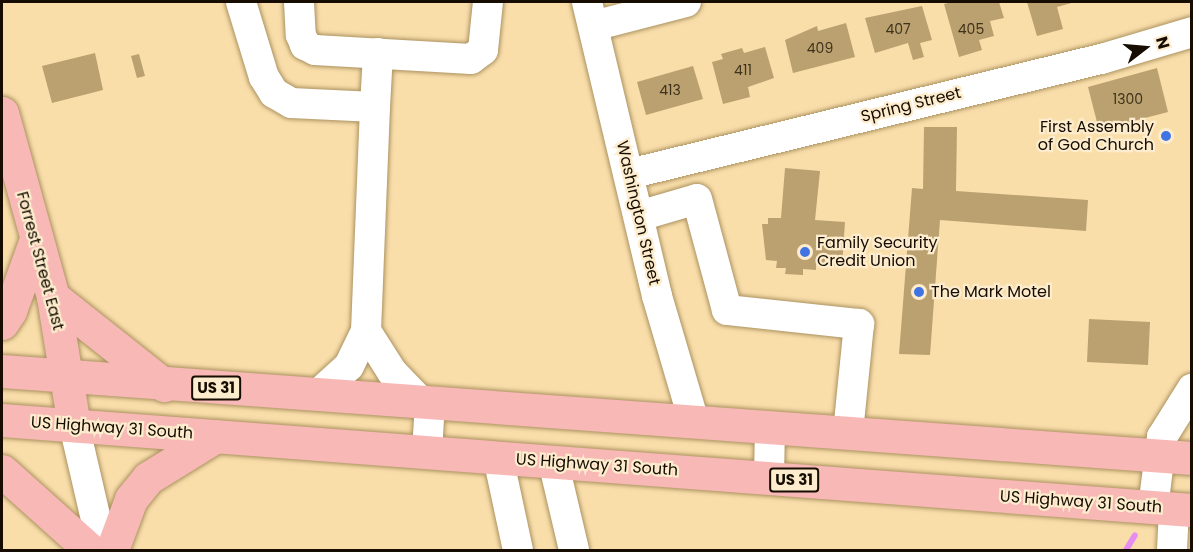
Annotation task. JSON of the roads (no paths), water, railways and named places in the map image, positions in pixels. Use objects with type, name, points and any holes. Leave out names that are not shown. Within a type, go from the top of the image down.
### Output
[{"type":"main road","name":"Forrest Street East","points":[[2,113],[8,170],[53,297],[74,425]]},
{"type":"main road","points":[[2,323],[10,311],[35,242]]},
{"type":"main road","points":[[53,297],[164,385]]},
{"type":"main road","name":"US 31","points":[[2,371],[67,378],[1176,457]]},
{"type":"main road","name":"US Highway 31 South","points":[[2,420],[1173,509]]},
{"type":"main road","points":[[112,550],[131,499],[148,478],[216,436]]},
{"type":"main road","points":[[2,471],[90,550]]},
{"type":"street","points":[[241,2],[264,77],[274,93],[291,103],[375,107]]},
{"type":"street","points":[[299,2],[306,45],[315,50],[471,59],[483,50],[488,2]]},
{"type":"street","points":[[590,14],[686,2]]},
{"type":"street","name":"Washington Street","points":[[590,14],[657,296],[694,422]]},
{"type":"street","name":"Spring Street","points":[[629,174],[1101,59],[1191,32]]},
{"type":"street","points":[[317,395],[349,366],[366,330],[378,53]]},
{"type":"street","points":[[639,216],[697,200],[727,310],[859,324],[848,433]]},
{"type":"street","points":[[366,330],[392,372],[426,403],[427,452]]},
{"type":"street","points":[[1172,550],[1176,457],[1162,436],[1191,389]]},
{"type":"street","name":"Forrest Street East","points":[[74,425],[103,550]]},
{"type":"street","points":[[769,478],[770,428]]},
{"type":"street","points":[[498,457],[518,550]]},
{"type":"street","points":[[553,461],[574,550]]},
{"type":"waterway","points":[[1126,550],[1135,535]]},
{"type":"place","name":"First Assembly of God Church","points":[[1166,136]]},
{"type":"place","name":"Family Security Credit Union","points":[[805,252]]},
{"type":"place","name":"The Mark Motel","points":[[919,292]]}]
